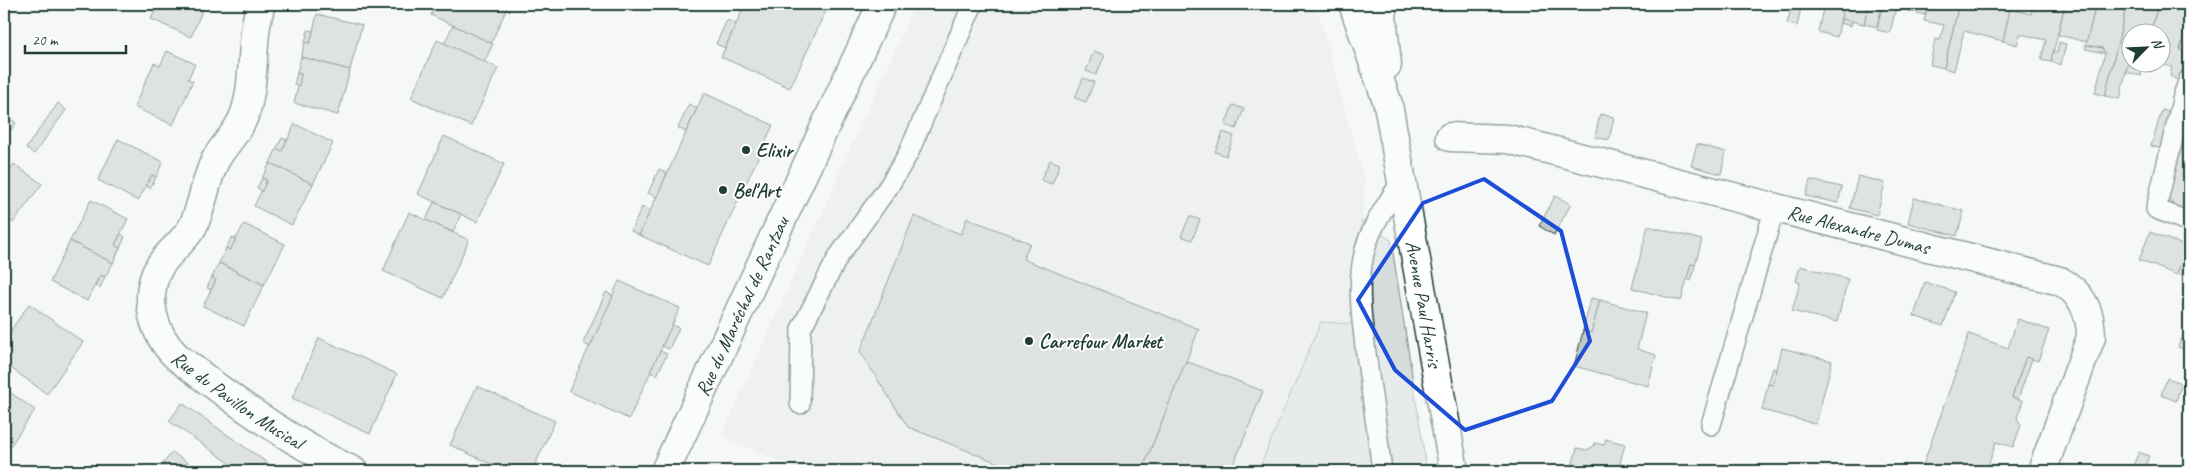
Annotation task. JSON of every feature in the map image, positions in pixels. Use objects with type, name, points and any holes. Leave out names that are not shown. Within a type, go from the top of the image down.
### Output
[{"type":"street","name":"Rue du Pavillon Musical","points":[[260,4],[254,33],[252,81],[243,118],[237,131],[216,159],[193,225],[160,266],[152,291],[152,304],[157,332],[164,345],[177,358],[289,436],[330,461],[353,471]]},
{"type":"street","name":"Rue du Maréchal de Rantzau","points":[[665,471],[882,4]]},
{"type":"street","name":"Avenue Paul Harris","points":[[1353,4],[1388,104],[1395,136],[1454,471]]},
{"type":"street","name":"Avenue Paul Harris","points":[[1381,4],[1395,136]]},
{"type":"street","name":"Rue Alexandre Dumas","points":[[1450,138],[1508,140],[2060,281],[2076,292],[2086,308],[2090,318],[2091,336],[2042,471]]},
{"type":"lane","points":[[800,404],[801,330],[838,257],[889,186],[908,154],[973,4]]},
{"type":"lane","points":[[2189,78],[2183,127],[2156,209],[2189,222]]},
{"type":"lane","points":[[1382,471],[1361,316],[1362,275],[1364,254],[1371,233],[1387,203],[1403,179]]},
{"type":"lane","points":[[1710,425],[1775,207]]},
{"type":"highlighted area","points":[[1484,179],[1561,231],[1590,341],[1552,401],[1465,430],[1395,370],[1358,300],[1423,203]]},
{"type":"shaded area","points":[[915,4],[1316,4],[1365,183],[1352,324],[1321,322],[1258,471],[802,471],[722,436]]},
{"type":"shaded area","points":[[1362,221],[1391,240],[1427,471],[1258,471],[1321,322],[1352,324]]},
{"type":"building","points":[[158,4],[205,4],[191,37],[151,19]]},
{"type":"building","points":[[436,4],[509,4],[491,43],[431,15]]},
{"type":"building","points":[[745,4],[829,4],[790,88],[721,57]]},
{"type":"building","points":[[1781,4],[1792,4],[1790,10],[1780,8]]},
{"type":"building","points":[[1792,4],[1802,4],[1797,26],[1787,24]]},
{"type":"building","points":[[1824,4],[1844,4],[1837,37],[1818,32]]},
{"type":"building","points":[[1844,4],[1897,4],[1890,33],[1877,30],[1881,10],[1868,7],[1864,24],[1841,19]]},
{"type":"building","points":[[1897,4],[1928,4],[1925,15],[1896,8]]},
{"type":"building","points":[[1928,4],[1959,4],[1944,68],[1930,65],[1935,39],[1940,40],[1944,25],[1924,21]]},
{"type":"building","points":[[1959,4],[1992,4],[2010,9],[2003,41],[1964,31],[1954,71],[1944,68]]},
{"type":"building","points":[[2033,4],[2065,4],[2051,62],[2041,60],[2046,40],[2020,34],[2017,45],[2003,41],[2010,9],[2031,14]]},
{"type":"building","points":[[2065,4],[2096,4],[2087,42],[2058,35]]},
{"type":"building","points":[[2096,4],[2127,4],[2123,22],[2120,22],[2120,33],[2105,96],[2095,93],[2105,53],[2102,48],[2086,45]]},
{"type":"building","points":[[2127,4],[2158,4],[2154,22],[2123,22]]},
{"type":"building","points":[[2158,4],[2189,11],[2180,50],[2189,53],[2189,61],[2182,82],[2170,76],[2172,67],[2170,66],[2170,22],[2154,22]]},
{"type":"building","points":[[1868,7],[1881,10],[1877,27],[1864,24]]},
{"type":"building","points":[[317,14],[362,25],[350,70],[301,57],[305,42],[310,43]]},
{"type":"building","points":[[1841,19],[1852,21],[1851,26],[1840,23]]},
{"type":"building","points":[[727,20],[736,24],[725,48],[716,44]]},
{"type":"building","points":[[453,25],[493,44],[484,62],[444,44]]},
{"type":"building","points":[[308,30],[313,31],[310,43],[305,42]]},
{"type":"building","points":[[2120,33],[2120,72],[2126,72],[2120,99],[2105,96]]},
{"type":"building","points":[[437,40],[498,68],[471,126],[411,98]]},
{"type":"building","points":[[2059,42],[2066,44],[2061,65],[2051,62],[2053,52],[2057,53]]},
{"type":"building","points":[[2086,45],[2102,48],[2105,53],[2085,49]]},
{"type":"building","points":[[167,51],[195,64],[188,79],[193,81],[173,125],[134,107],[154,63],[160,66]]},
{"type":"building","points":[[1094,51],[1105,55],[1096,75],[1086,71]]},
{"type":"building","points":[[301,57],[350,70],[338,115],[294,103],[301,74],[297,73]]},
{"type":"building","points":[[2126,72],[2142,72],[2141,76]]},
{"type":"building","points":[[297,73],[301,74],[299,86],[294,85]]},
{"type":"building","points":[[1083,78],[1094,82],[1086,102],[1075,98]]},
{"type":"building","points":[[704,93],[773,125],[708,266],[639,235]]},
{"type":"building","points":[[58,103],[66,110],[34,154],[26,148]]},
{"type":"building","points":[[689,104],[697,108],[686,132],[678,128]]},
{"type":"building","points":[[1233,105],[1244,109],[1236,129],[1225,125]]},
{"type":"building","points":[[2162,110],[2172,113],[2162,149],[2151,146]]},
{"type":"building","points":[[4,114],[16,123],[7,135],[4,133]]},
{"type":"building","points":[[1600,114],[1614,117],[1609,140],[1595,137]]},
{"type":"building","points":[[295,124],[333,143],[313,184],[270,163],[277,148],[282,151]]},
{"type":"building","points":[[1223,132],[1234,136],[1226,156],[1215,152]]},
{"type":"building","points":[[444,136],[504,164],[477,222],[418,194]]},
{"type":"building","points":[[282,138],[287,140],[282,151],[277,148]]},
{"type":"building","points":[[118,139],[163,162],[156,177],[152,175],[138,201],[98,180]]},
{"type":"building","points":[[1697,144],[1726,152],[1721,174],[1691,166]]},
{"type":"building","points":[[2181,146],[2189,149],[2189,210],[2174,205],[2165,196]]},
{"type":"building","points":[[1050,160],[1060,164],[1052,184],[1041,180]]},
{"type":"building","points":[[270,163],[313,184],[292,225],[254,206],[267,180],[262,178]]},
{"type":"building","points":[[14,164],[42,184],[13,223],[4,217],[4,170],[8,173]]},
{"type":"building","points":[[659,169],[667,173],[657,197],[648,193]]},
{"type":"building","points":[[152,175],[156,177],[150,188],[146,186]]},
{"type":"building","points":[[1858,176],[1885,183],[1877,215],[1850,208]]},
{"type":"building","points":[[262,178],[267,180],[262,191],[257,188]]},
{"type":"building","points":[[1810,180],[1842,187],[1838,203],[1806,196]]},
{"type":"building","points":[[1555,196],[1571,204],[1554,235],[1539,226]]},
{"type":"building","points":[[1914,198],[1964,211],[1957,236],[1908,223]]},
{"type":"building","points":[[91,200],[128,219],[115,245],[120,248],[113,263],[70,241]]},
{"type":"building","points":[[434,202],[461,214],[453,232],[426,220]]},
{"type":"building","points":[[642,207],[650,211],[639,235],[631,231]]},
{"type":"building","points":[[409,212],[469,240],[443,298],[383,271]]},
{"type":"building","name":"Carrefour Market","points":[[914,216],[961,234],[967,218],[1030,243],[1023,259],[1199,329],[1142,471],[1018,471],[908,427],[860,352]]},
{"type":"building","points":[[1190,216],[1200,220],[1192,240],[1181,236]]},
{"type":"building","points":[[244,224],[285,244],[264,285],[219,263],[226,248],[230,250]]},
{"type":"building","points":[[1648,226],[1702,240],[1695,265],[1691,264],[1681,301],[1632,288]]},
{"type":"building","points":[[2150,232],[2188,247],[2177,275],[2139,260]]},
{"type":"building","points":[[121,234],[125,237],[120,248],[115,245]]},
{"type":"building","points":[[232,237],[236,239],[230,250],[226,248]]},
{"type":"building","points":[[70,241],[113,263],[105,277],[100,275],[87,301],[50,282]]},
{"type":"building","points":[[2189,247],[2189,278],[2177,273]]},
{"type":"building","points":[[219,263],[264,285],[244,326],[203,306],[216,280],[212,277]]},
{"type":"building","points":[[1691,264],[1695,265],[1691,281],[1687,279]]},
{"type":"building","points":[[1800,266],[1848,279],[1837,322],[1792,311],[1800,283],[1796,281]]},
{"type":"building","points":[[100,275],[105,277],[100,288],[95,286]]},
{"type":"building","points":[[212,277],[216,280],[211,290],[207,288]]},
{"type":"building","points":[[619,281],[680,308],[629,419],[569,391]]},
{"type":"building","points":[[1925,282],[1955,292],[1943,326],[1914,316]]},
{"type":"building","points":[[606,292],[613,296],[590,347],[583,343]]},
{"type":"building","points":[[1591,298],[1600,300],[1591,333],[1583,331]]},
{"type":"building","points":[[1600,300],[1646,313],[1637,349],[1656,355],[1648,386],[1574,366],[1583,331],[1591,333]]},
{"type":"building","points":[[29,304],[83,342],[47,394],[4,363],[4,340]]},
{"type":"building","points":[[2018,319],[2049,330],[2038,361],[2026,357],[2012,397],[2023,401],[2017,418],[2021,425],[2013,447],[1996,442],[1988,467],[2000,471],[1921,471],[1969,334],[2008,348]]},
{"type":"building","points":[[672,325],[679,328],[669,349],[662,346]]},
{"type":"building","points":[[319,338],[397,374],[370,434],[292,398]]},
{"type":"building","points":[[2181,339],[2189,342],[2189,351],[2178,347]]},
{"type":"building","points":[[1782,348],[1832,361],[1816,424],[1762,410],[1768,384],[1773,385]]},
{"type":"building","points":[[660,351],[667,354],[657,375],[650,372]]},
{"type":"building","points":[[2026,357],[2032,359],[2018,399],[2012,397]]},
{"type":"building","points":[[1186,361],[1263,391],[1231,471],[1142,471]]},
{"type":"building","points":[[1773,368],[1777,369],[1773,385],[1768,384]]},
{"type":"building","points":[[2167,378],[2182,383],[2176,401],[2161,395]]},
{"type":"building","points":[[477,386],[555,421],[532,471],[506,471],[450,445]]},
{"type":"building","points":[[4,388],[35,410],[4,455]]},
{"type":"building","points":[[182,403],[269,464],[263,471],[241,471],[169,421]]},
{"type":"building","points":[[1606,439],[1625,444],[1618,471],[1571,471],[1577,448],[1587,450],[1594,446],[1595,443],[1604,445]]},
{"type":"building","points":[[172,452],[200,471],[158,471]]},
{"type":"building","points":[[2139,452],[2149,456],[2143,471],[2131,470]]},
{"type":"building","points":[[2189,456],[2189,471],[2187,471],[2184,470]]},
{"type":"place","name":"Elixir","points":[[746,150]]},
{"type":"place","name":"Bel'Art","points":[[723,190]]},
{"type":"place","name":"Carrefour Market","points":[[1029,341]]}]
